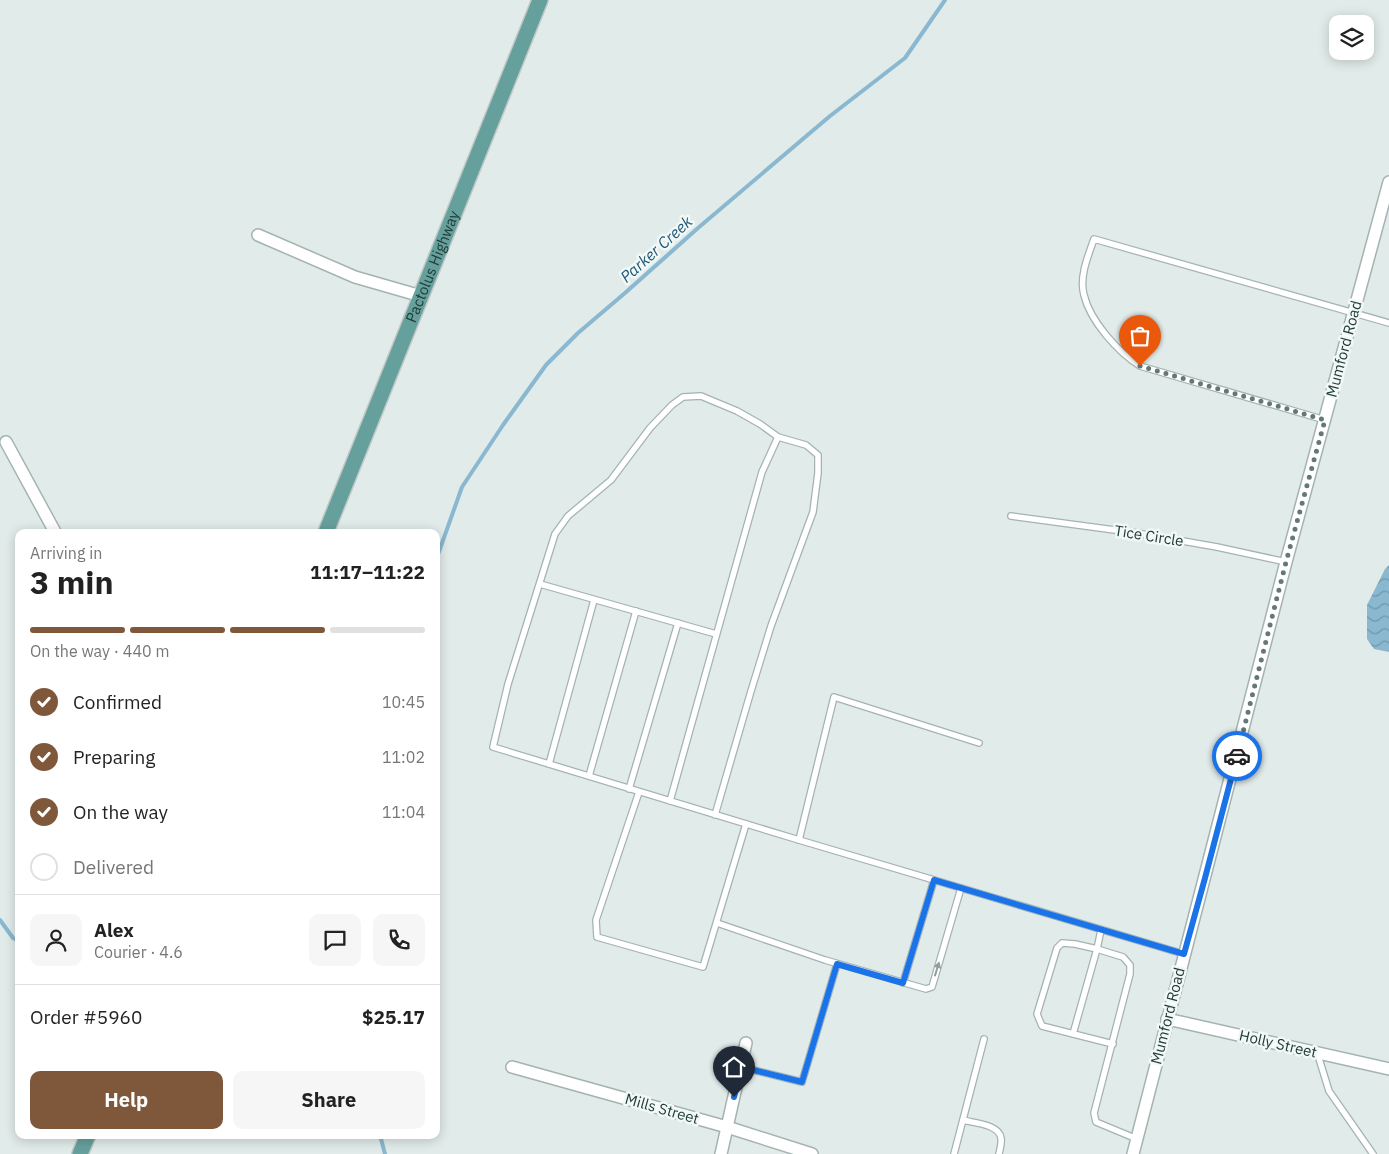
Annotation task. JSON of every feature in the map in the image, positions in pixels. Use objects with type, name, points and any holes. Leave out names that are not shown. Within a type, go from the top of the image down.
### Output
[{"type":"main road","name":"Pactolus Highway","points":[[327,529],[540,0]]},
{"type":"main road","points":[[80,1154],[86,1139]]},
{"type":"street","name":"Mumford Road","points":[[1133,1154],[1286,562],[1389,182]]},
{"type":"street","points":[[258,235],[355,277],[421,296]]},
{"type":"street","points":[[6,442],[53,529]]},
{"type":"street","name":"Holly Street","points":[[1167,1019],[1389,1068]]},
{"type":"street","points":[[721,1154],[746,1043]]},
{"type":"street","name":"Mills Street","points":[[512,1067],[728,1127],[812,1154]]},
{"type":"lane","points":[[1325,420],[1140,366],[1126,357],[1096,322],[1084,295],[1083,279],[1086,262],[1094,239],[1389,323]]},
{"type":"lane","points":[[715,815],[771,626],[812,512],[818,473],[818,455],[806,445],[778,437],[738,411],[701,396],[683,397],[650,428],[611,480],[568,516],[555,534],[508,684],[493,747],[715,815],[1184,954]]},
{"type":"lane","points":[[670,801],[762,472],[778,437]]},
{"type":"lane","name":"Tice Circle","points":[[1011,516],[1137,533],[1217,547],[1286,562]]},
{"type":"lane","points":[[540,584],[716,634]]},
{"type":"lane","points":[[549,764],[594,600]]},
{"type":"lane","points":[[589,776],[636,611]]},
{"type":"lane","points":[[630,789],[678,623]]},
{"type":"lane","points":[[799,840],[834,697],[979,743]]},
{"type":"lane","points":[[639,792],[596,920],[597,937],[704,967],[746,824]]},
{"type":"lane","points":[[903,983],[934,880]]},
{"type":"lane","points":[[717,923],[837,964],[926,989],[932,987],[961,888]]},
{"type":"lane","points":[[1073,1034],[1101,930]]},
{"type":"lane","points":[[1113,1044],[1042,1026],[1037,1014],[1057,948],[1062,944],[1075,944],[1097,949],[1122,957],[1130,965],[1126,992],[1113,1044],[1094,1113],[1096,1122],[1137,1139]]},
{"type":"lane","points":[[741,1067],[802,1082],[837,964]]},
{"type":"lane","points":[[954,1154],[984,1039]]},
{"type":"lane","points":[[1317,1052],[1329,1091],[1373,1154]]},
{"type":"lane","points":[[963,1120],[991,1127],[999,1132],[1002,1139],[999,1154]]},
{"type":"water","points":[[1389,565],[1389,652],[1374,649],[1367,639],[1367,605],[1385,569]]},
{"type":"waterway","name":"Parker Creek","points":[[440,549],[462,487],[546,365],[578,333],[698,228],[830,116],[905,58],[945,0]]},
{"type":"waterway","name":"Parker Creek","points":[[0,920],[15,939]]},
{"type":"waterway","points":[[381,1139],[385,1154]]},
{"type":"way so far","points":[[1140,366],[1325,420],[1286,562],[1237,756]]},
{"type":"route","points":[[734,1097],[741,1067],[802,1082],[837,964],[903,983],[934,880],[1184,954],[1237,756]]}]
